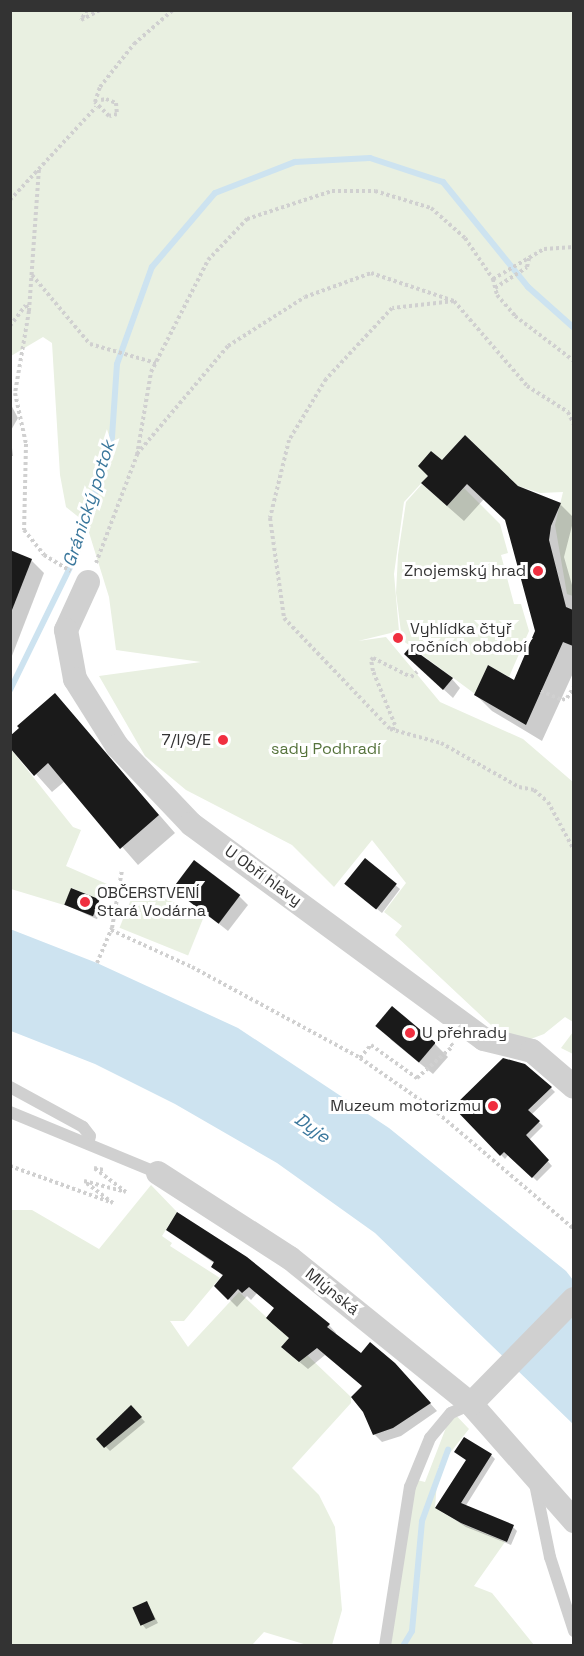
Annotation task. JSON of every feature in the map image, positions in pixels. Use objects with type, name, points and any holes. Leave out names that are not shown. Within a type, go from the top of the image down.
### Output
[{"type":"street","name":"U Obří hlavy","points":[[85,579],[66,630],[75,679],[117,746],[191,824],[484,1039],[532,1051],[573,1087]]},
{"type":"street","name":"Mlýnská","points":[[159,1173],[290,1258],[471,1404],[573,1521]]},
{"type":"street","points":[[471,1404],[491,1386],[573,1299]]},
{"type":"lane","points":[[10,1087],[83,1127],[90,1136],[88,1144]]},
{"type":"lane","points":[[10,1112],[159,1173]]},
{"type":"lane","points":[[385,1646],[410,1487],[430,1438],[451,1413],[471,1404]]},
{"type":"lane","points":[[533,1474],[550,1557],[573,1631]]},
{"type":"path","points":[[87,10],[81,20],[100,10]]},
{"type":"path","points":[[101,100],[106,99],[116,104],[117,114],[109,116],[94,102],[100,87],[134,44],[173,10]]},
{"type":"path","points":[[10,200],[96,108]]},
{"type":"path","points":[[39,168],[29,311],[15,393],[26,444],[24,530],[51,559],[85,579],[136,454],[152,372],[156,363],[208,260],[247,219],[332,191],[375,191],[431,208],[465,238],[493,279],[497,295],[516,316],[573,361]]},
{"type":"path","points":[[493,279],[544,249],[573,247]]},
{"type":"path","points":[[495,288],[528,267],[529,258]]},
{"type":"path","points":[[136,454],[228,346],[305,297],[370,273],[454,301],[527,386],[568,412],[573,425]]},
{"type":"path","points":[[32,275],[90,344],[156,363]]},
{"type":"path","points":[[454,301],[392,308],[326,379],[288,440],[270,518],[284,618],[393,730],[441,743],[519,787],[534,790],[548,802],[573,850]]},
{"type":"path","points":[[10,326],[26,305],[29,311]]},
{"type":"path","points":[[393,730],[395,725],[371,660],[373,658],[411,677],[417,672]]},
{"type":"path","points":[[541,691],[562,700],[567,698],[573,687]]},
{"type":"path","points":[[97,963],[111,930],[123,870]]},
{"type":"path","points":[[111,930],[192,967],[360,1058],[433,1109],[573,1229]]},
{"type":"path","points":[[360,1058],[371,1045],[417,1078],[453,1046],[445,1039]]},
{"type":"path","points":[[10,1166],[113,1203],[84,1181],[126,1192],[94,1168],[105,1170]]},
{"type":"green space","name":"sady Podhradí","points":[[10,11],[573,11],[573,596],[567,594],[555,525],[563,492],[540,493],[518,486],[465,435],[442,460],[431,451],[428,476],[404,502],[394,574],[399,631],[358,641],[386,637],[440,702],[523,739],[573,782],[573,1022],[565,1017],[544,1034],[528,1040],[506,1039],[395,935],[402,926],[384,912],[406,883],[372,840],[334,887],[292,845],[186,790],[145,756],[99,676],[201,662],[116,650],[109,597],[86,523],[66,507],[60,475],[52,343],[43,337],[11,356]]},
{"type":"green space","points":[[422,484],[447,506],[464,488],[500,524],[508,553],[501,555],[514,604],[521,604],[529,631],[509,677],[488,665],[475,694],[402,640],[396,593],[398,555],[406,502]]},
{"type":"green space","points":[[10,748],[73,827],[81,830],[66,866],[107,884],[100,900],[72,888],[64,905],[11,889]]},
{"type":"green space","points":[[136,887],[205,915],[188,956],[120,928]]},
{"type":"green space","points":[[573,1032],[573,1054],[561,1048]]},
{"type":"green space","points":[[151,1185],[177,1212],[162,1236],[172,1243],[170,1246],[220,1278],[184,1321],[170,1321],[188,1347],[239,1292],[289,1338],[282,1348],[300,1362],[306,1354],[351,1397],[351,1403],[292,1468],[319,1495],[335,1527],[342,1610],[332,1645],[307,1645],[264,1632],[252,1645],[11,1646],[11,1210],[32,1210],[99,1249]]},
{"type":"green space","points":[[450,1409],[469,1429],[438,1468],[435,1508],[462,1524],[505,1542],[474,1586],[492,1593],[534,1645],[390,1646],[413,1479],[425,1482],[447,1425]]},
{"type":"water","name":"Dyje","points":[[10,929],[97,963],[238,1028],[389,1128],[566,1271],[573,1280],[573,1424],[375,1233],[277,1163],[175,1104],[95,1064],[11,1031]]},
{"type":"building","name":"Znojemský hrad","points":[[465,435],[518,486],[561,503],[551,526],[549,540],[566,607],[573,610],[573,646],[563,642],[526,725],[474,695],[488,665],[514,680],[535,631],[505,520],[467,484],[447,506],[421,483],[428,476],[418,466],[431,451],[442,460]]},
{"type":"building","points":[[10,550],[32,559],[12,610],[10,610]]},
{"type":"building","points":[[410,647],[453,678],[443,690],[404,654]]},
{"type":"building","points":[[55,693],[159,815],[120,849],[48,763],[34,776],[10,748],[10,736],[19,728],[17,726]]},
{"type":"building","points":[[365,858],[397,884],[376,909],[344,884]]},
{"type":"building","points":[[194,860],[240,895],[219,924],[172,889]]},
{"type":"building","points":[[71,888],[100,900],[93,916],[64,905]]},
{"type":"building","points":[[392,1006],[436,1043],[419,1063],[375,1026]]},
{"type":"building","name":"Muzeum motorizmu","points":[[503,1058],[525,1064],[552,1087],[528,1110],[540,1121],[526,1135],[549,1160],[532,1178],[504,1152],[500,1156],[453,1107]]},
{"type":"building","points":[[177,1212],[247,1257],[330,1324],[327,1327],[361,1353],[370,1342],[395,1363],[431,1403],[393,1428],[373,1435],[363,1412],[351,1397],[362,1386],[317,1348],[299,1362],[281,1347],[289,1338],[266,1318],[274,1308],[249,1287],[242,1293],[238,1289],[228,1300],[214,1286],[223,1275],[211,1267],[214,1262],[166,1230]]},
{"type":"building","points":[[131,1405],[142,1417],[104,1448],[96,1439]]},
{"type":"building","points":[[464,1437],[492,1454],[461,1503],[514,1525],[507,1542],[461,1523],[435,1508],[466,1460],[454,1452]]},
{"type":"building","points":[[147,1601],[155,1619],[141,1626],[132,1608]]},
{"type":"waterway","name":"Gránický potok","points":[[10,690],[76,555],[112,437],[117,364],[152,267],[215,193],[295,162],[370,158],[443,182],[528,287],[574,328]]},
{"type":"waterway","points":[[403,1646],[412,1631],[422,1521],[448,1450]]},
{"type":"place","name":"Znojemský hrad","points":[[538,571]]},
{"type":"place","name":"Vyhlídka čtyř ročních období","points":[[398,638]]},
{"type":"place","name":"7/I/9/E","points":[[223,740]]},
{"type":"place","name":"OBČERSTVENÍ Stará Vodárna","points":[[85,902]]},
{"type":"place","name":"U přehrady","points":[[410,1033]]},
{"type":"place","name":"Muzeum motorizmu","points":[[493,1106]]}]
